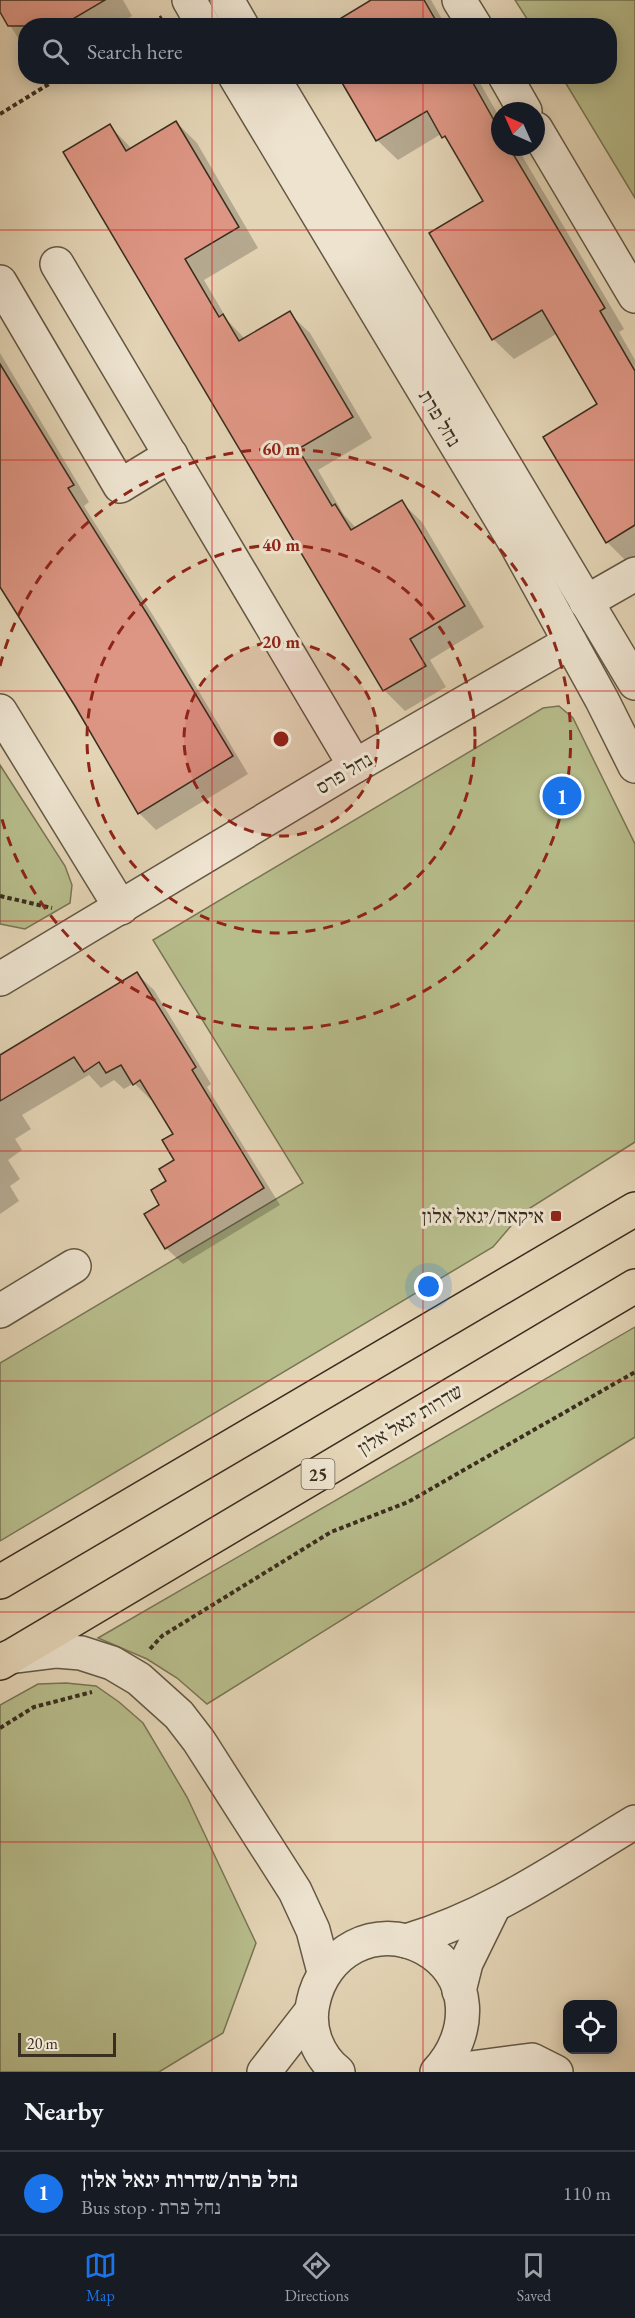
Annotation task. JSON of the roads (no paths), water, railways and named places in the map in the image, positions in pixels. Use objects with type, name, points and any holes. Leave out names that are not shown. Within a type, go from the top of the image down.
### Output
[{"type":"highway","points":[[604,1228],[635,1201]]},
{"type":"highway","points":[[0,1582],[635,1209]]},
{"type":"highway","name":"שדרות יגאל אלון","points":[[5,1660],[634,1287]]},
{"type":"street","points":[[189,0],[199,18]]},
{"type":"street","points":[[227,0],[237,18]]},
{"type":"street","points":[[459,0],[470,18]]},
{"type":"street","name":"נחל פרת","points":[[240,84],[516,544],[635,766]]},
{"type":"street","name":"נחל פרת","points":[[277,84],[635,683]]},
{"type":"street","points":[[510,84],[520,102]]},
{"type":"street","points":[[545,144],[635,296]]},
{"type":"street","points":[[57,264],[355,766]]},
{"type":"street","points":[[0,282],[120,486],[171,455]]},
{"type":"street","points":[[586,602],[635,574]]},
{"type":"street","name":"נחל פרס","points":[[0,979],[355,766],[570,642]]},
{"type":"street","points":[[0,711],[121,908]]},
{"type":"street","points":[[0,1311],[74,1266]]},
{"type":"street","points":[[5,1660],[57,1651],[81,1653],[112,1663],[139,1679],[179,1715],[199,1741],[295,1891],[313,1930],[324,1972]]},
{"type":"street","points":[[406,1941],[438,1932],[493,1908],[635,1822]]},
{"type":"street","points":[[459,1991],[466,1963],[493,1908]]},
{"type":"street","points":[[264,2072],[310,2013],[316,1989],[324,1972],[336,1958],[352,1947],[370,1941],[388,1939],[406,1941],[424,1948],[439,1959],[451,1974],[459,1991],[463,2008],[462,2026],[457,2044],[439,2072]]},
{"type":"street","points":[[310,2013],[315,2041],[329,2064],[338,2072]]},
{"type":"street","points":[[439,2072],[532,2060],[556,2072]]},
{"type":"place","name":"נחל פרת/שדרות יגאל אלון","points":[[562,796]]},
{"type":"place","name":"איקאה/יגאל אלון","points":[[556,1216]]}]
